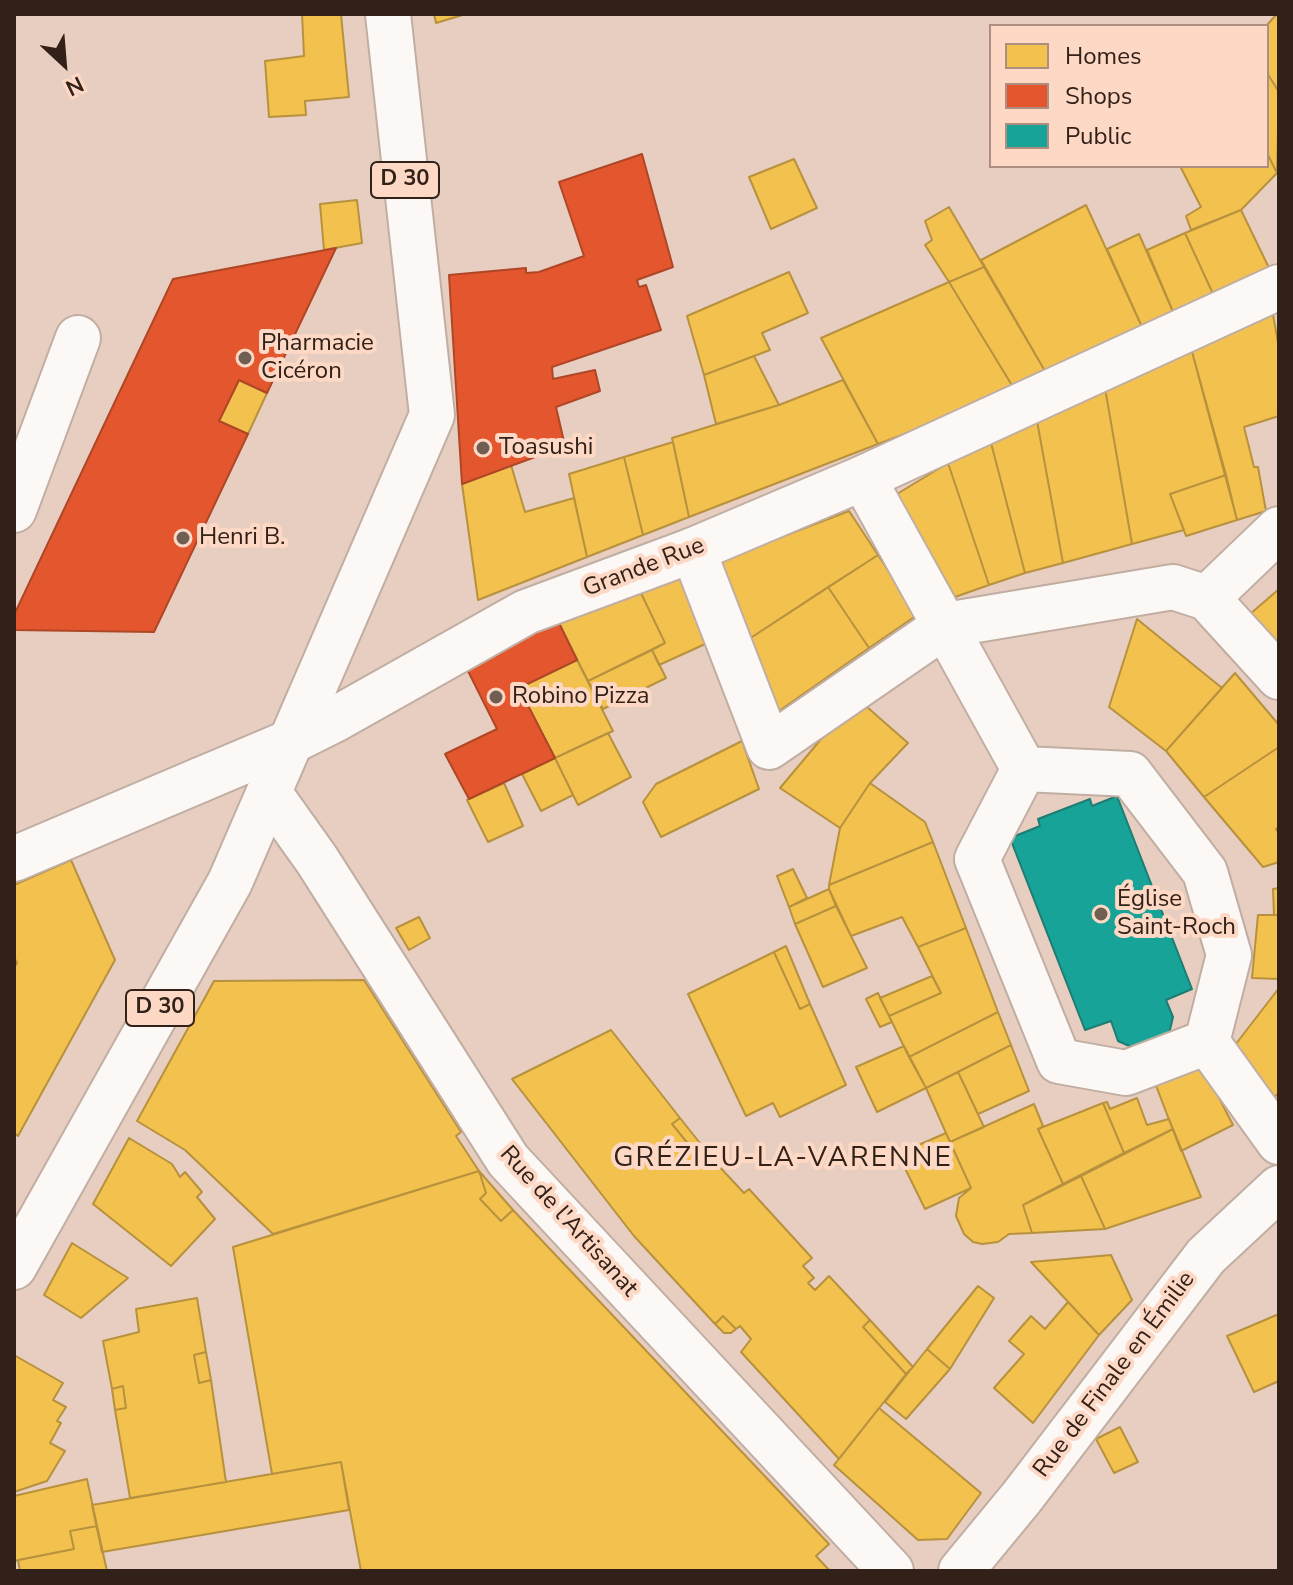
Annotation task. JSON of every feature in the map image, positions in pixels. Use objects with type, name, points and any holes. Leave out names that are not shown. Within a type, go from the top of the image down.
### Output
[{"type":"street","name":"D 30","points":[[14,1267],[230,882],[432,415],[388,14]]},
{"type":"street","name":"Grande Rue","points":[[20,845],[200,780],[290,742],[526,612],[693,550],[863,478],[1279,287]]},
{"type":"street","points":[[14,510],[78,338]]},
{"type":"street","points":[[863,478],[1024,769]]},
{"type":"street","points":[[1207,598],[1279,529]]},
{"type":"street","points":[[693,550],[769,747],[946,625],[1173,587],[1207,598],[1279,677]]},
{"type":"street","points":[[1024,769],[1130,774],[1205,872],[1229,955],[1207,1042],[1279,1142]]},
{"type":"street","points":[[1024,769],[977,859],[1059,1061],[1126,1073],[1207,1042]]},
{"type":"street","name":"Rue de l'Artisanat","points":[[270,794],[317,860],[508,1160],[891,1571]]},
{"type":"street","name":"Rue de Finale en Émilie","points":[[961,1571],[1022,1497],[1206,1256],[1279,1188]]},
{"type":"building: Homes","points":[[302,14],[341,14],[349,97],[305,101],[306,115],[269,117],[265,61],[304,56]]},
{"type":"building: Homes","points":[[434,14],[466,14],[436,23]]},
{"type":"building: Homes","points":[[1279,14],[1279,92],[1269,76],[1268,24]]},
{"type":"building: Homes","points":[[1269,76],[1279,92],[1277,173],[1269,157]]},
{"type":"building: Homes","points":[[1269,157],[1277,173],[1241,210],[1191,230],[1186,216],[1201,207],[1181,168],[1269,168]]},
{"type":"building: Homes","points":[[794,159],[817,208],[771,229],[749,177]]},
{"type":"building: Homes","points":[[357,200],[362,243],[324,250],[320,204]]},
{"type":"building: Homes","points":[[1086,205],[1142,327],[1045,371],[981,260]]},
{"type":"building: Homes","points":[[949,207],[984,267],[949,282],[925,245],[932,240],[925,221]]},
{"type":"building: Homes","points":[[1241,210],[1270,270],[1214,296],[1185,233]]},
{"type":"building: Homes","points":[[1185,233],[1214,296],[1174,314],[1147,250]]},
{"type":"building: Homes","points":[[1139,234],[1174,314],[1142,327],[1107,249]]},
{"type":"building: Homes","points":[[984,267],[1045,371],[1013,387],[949,282]]},
{"type":"building: Homes","points":[[789,272],[808,313],[762,333],[770,350],[704,375],[687,316]]},
{"type":"building: Homes","points":[[949,282],[1013,387],[934,423],[878,444],[821,338]]},
{"type":"building: Homes","points":[[1272,309],[1279,348],[1279,416],[1244,427],[1254,467],[1258,467],[1266,511],[1237,520],[1191,348]]},
{"type":"building: Homes","points":[[1191,348],[1226,475],[1170,494],[1184,530],[1132,544],[1105,388]]},
{"type":"building: Homes","points":[[754,356],[779,405],[716,424],[704,375]]},
{"type":"building: Homes","points":[[239,380],[267,393],[248,434],[219,421]]},
{"type":"building: Homes","points":[[843,380],[878,444],[689,517],[672,438],[779,405]]},
{"type":"building: Homes","points":[[1105,388],[1132,544],[1063,563],[1037,421]]},
{"type":"building: Homes","points":[[1037,421],[1063,563],[1025,573],[991,443]]},
{"type":"building: Homes","points":[[673,442],[689,517],[643,535],[624,457]]},
{"type":"building: Homes","points":[[991,443],[1025,573],[989,585],[948,463]]},
{"type":"building: Homes","points":[[624,457],[643,535],[587,557],[569,474]]},
{"type":"building: Homes","points":[[948,463],[989,585],[955,597],[897,494]]},
{"type":"building: Homes","points":[[511,465],[525,512],[574,498],[587,557],[478,600],[462,484]]},
{"type":"building: Homes","points":[[1226,475],[1237,520],[1186,536],[1170,494]]},
{"type":"building: Homes","points":[[849,511],[878,555],[746,641],[714,563]]},
{"type":"building: Homes","points":[[878,555],[917,615],[869,648],[828,587]]},
{"type":"building: Homes","points":[[684,572],[714,640],[659,665],[652,650],[665,643],[639,589]]},
{"type":"building: Homes","points":[[828,587],[869,648],[776,713],[746,641]]},
{"type":"building: Homes","points":[[639,589],[665,643],[588,681],[558,621]]},
{"type":"building: Homes","points":[[1279,589],[1279,647],[1249,615]]},
{"type":"building: Homes","points":[[1137,619],[1222,688],[1166,751],[1109,707]]},
{"type":"building: Homes","points":[[652,650],[666,678],[603,709],[588,681]]},
{"type":"building: Homes","points":[[577,660],[613,731],[555,758],[519,688]]},
{"type":"building: Homes","points":[[1235,673],[1279,725],[1279,747],[1204,797],[1166,751]]},
{"type":"building: Homes","points":[[867,707],[908,743],[870,783],[840,828],[780,788],[822,738]]},
{"type":"building: Homes","points":[[608,733],[631,777],[578,805],[555,758]]},
{"type":"building: Homes","points":[[742,741],[759,789],[661,837],[643,802],[656,784]]},
{"type":"building: Homes","points":[[1279,747],[1279,827],[1276,829],[1279,834],[1279,862],[1263,867],[1204,797]]},
{"type":"building: Homes","points":[[555,758],[573,795],[541,811],[522,774]]},
{"type":"building: Homes","points":[[504,783],[523,826],[488,842],[467,800]]},
{"type":"building: Homes","points":[[870,783],[925,822],[933,842],[829,885],[840,828]]},
{"type":"building: Homes","points":[[933,842],[966,928],[918,947],[902,917],[851,936],[829,885]]},
{"type":"building: Homes","points":[[71,860],[115,960],[18,1136],[14,1133],[14,968],[17,963],[14,957],[14,885]]},
{"type":"building: Homes","points":[[793,869],[807,898],[789,907],[777,876]]},
{"type":"building: Homes","points":[[1279,888],[1279,915],[1274,915],[1273,889]]},
{"type":"building: Homes","points":[[829,889],[836,906],[795,924],[789,907]]},
{"type":"building: Homes","points":[[836,906],[867,968],[823,987],[795,924]]},
{"type":"building: Homes","points":[[1258,915],[1279,915],[1279,979],[1252,978]]},
{"type":"building: Homes","points":[[419,917],[430,938],[409,950],[396,928]]},
{"type":"building: Homes","points":[[966,928],[998,1012],[909,1057],[889,1016],[941,993],[918,947]]},
{"type":"building: Homes","points":[[786,946],[810,1004],[800,1009],[774,952]]},
{"type":"building: Homes","points":[[774,952],[800,1009],[810,1004],[846,1085],[780,1117],[773,1103],[746,1116],[688,994]]},
{"type":"building: Homes","points":[[932,976],[941,993],[889,1016],[880,998]]},
{"type":"building: Homes","points":[[364,980],[461,1132],[456,1136],[479,1171],[273,1234],[185,1150],[137,1121],[214,981]]},
{"type":"building: Homes","points":[[1279,988],[1279,1094],[1271,1098],[1232,1049]]},
{"type":"building: Homes","points":[[878,993],[892,1022],[880,1027],[866,999]]},
{"type":"building: Homes","points":[[998,1012],[1011,1045],[926,1088],[909,1057]]},
{"type":"building: Homes","points":[[611,1030],[680,1118],[672,1124],[707,1167],[715,1162],[744,1193],[749,1189],[812,1258],[803,1266],[814,1278],[808,1283],[815,1290],[829,1276],[870,1320],[863,1327],[906,1374],[839,1459],[741,1352],[751,1339],[740,1326],[736,1329],[723,1316],[715,1324],[634,1236],[512,1079]]},
{"type":"building: Homes","points":[[1011,1045],[1029,1091],[978,1114],[958,1072]]},
{"type":"building: Homes","points":[[904,1046],[926,1088],[877,1112],[856,1067]]},
{"type":"building: Homes","points":[[1198,1057],[1233,1125],[1181,1151],[1155,1083]]},
{"type":"building: Homes","points":[[958,1072],[984,1127],[950,1142],[926,1088]]},
{"type":"building: Homes","points":[[1137,1098],[1147,1125],[1169,1119],[1173,1129],[1124,1153],[1103,1103],[1107,1102],[1110,1109]]},
{"type":"building: Homes","points":[[1103,1103],[1124,1153],[1063,1184],[1038,1129]]},
{"type":"building: Homes","points":[[1034,1104],[1043,1126],[1038,1129],[1063,1184],[1023,1205],[1032,1233],[1009,1234],[998,1242],[973,1242],[964,1234],[956,1216],[959,1198],[971,1188],[950,1142]]},
{"type":"building: Homes","points":[[680,1118],[715,1162],[707,1167],[672,1124]]},
{"type":"building: Homes","points":[[1173,1129],[1201,1197],[1105,1229],[1081,1176]]},
{"type":"building: Homes","points":[[946,1133],[971,1188],[925,1209],[898,1154]]},
{"type":"building: Homes","points":[[129,1138],[172,1164],[180,1177],[185,1172],[202,1192],[197,1197],[215,1219],[171,1266],[93,1204]]},
{"type":"building: Homes","points":[[479,1171],[486,1193],[480,1199],[501,1221],[513,1210],[829,1544],[816,1556],[830,1571],[361,1571],[341,1462],[272,1474],[233,1247]]},
{"type":"building: Homes","points":[[479,1171],[513,1210],[501,1221],[480,1199],[486,1193]]},
{"type":"building: Homes","points":[[1081,1176],[1105,1229],[1032,1233],[1023,1205]]},
{"type":"building: Homes","points":[[72,1243],[128,1278],[81,1318],[44,1295]]},
{"type":"building: Homes","points":[[1111,1255],[1132,1300],[1099,1335],[1031,1262]]},
{"type":"building: Homes","points":[[978,1286],[994,1298],[950,1369],[927,1349]]},
{"type":"building: Homes","points":[[197,1298],[206,1352],[194,1355],[199,1383],[211,1380],[226,1482],[130,1498],[115,1410],[126,1408],[123,1386],[112,1389],[103,1341],[139,1332],[136,1309]]},
{"type":"building: Homes","points":[[1068,1302],[1099,1335],[1033,1423],[994,1388],[1024,1354],[1009,1341],[1031,1316],[1045,1329]]},
{"type":"building: Homes","points":[[1279,1314],[1279,1381],[1254,1392],[1227,1336]]},
{"type":"building: Homes","points":[[723,1316],[736,1329],[731,1333],[724,1333],[715,1324]]},
{"type":"building: Homes","points":[[870,1320],[913,1367],[906,1374],[863,1327]]},
{"type":"building: Homes","points":[[927,1349],[950,1369],[906,1419],[885,1402]]},
{"type":"building: Homes","points":[[206,1352],[211,1380],[199,1383],[194,1355]]},
{"type":"building: Homes","points":[[14,1355],[63,1383],[53,1400],[66,1407],[57,1421],[61,1423],[50,1443],[65,1451],[47,1481],[14,1492]]},
{"type":"building: Homes","points":[[123,1386],[126,1408],[115,1410],[112,1389]]},
{"type":"building: Homes","points":[[879,1408],[981,1493],[947,1539],[918,1540],[834,1465]]},
{"type":"building: Homes","points":[[1120,1427],[1138,1462],[1114,1473],[1096,1439]]},
{"type":"building: Homes","points":[[341,1462],[349,1510],[102,1552],[92,1505]]},
{"type":"building: Homes","points":[[87,1479],[97,1526],[70,1531],[74,1549],[14,1561],[14,1496]]},
{"type":"building: Homes","points":[[97,1526],[107,1571],[20,1571],[18,1560],[74,1549],[70,1531]]},
{"type":"building: Shops","points":[[642,154],[673,267],[637,280],[639,287],[646,285],[661,330],[552,367],[553,379],[595,370],[600,391],[556,407],[565,446],[462,484],[449,275],[526,268],[526,273],[539,272],[584,256],[559,182]]},
{"type":"building: Shops","points":[[336,248],[267,393],[239,380],[219,421],[248,434],[154,632],[14,630],[14,615],[173,279]]},
{"type":"building: Shops","points":[[558,621],[577,660],[519,688],[555,758],[469,799],[445,754],[497,729],[465,665]]},
{"type":"building: Public","name":"Église Saint-Roch","points":[[1117,796],[1192,989],[1166,1000],[1173,1017],[1168,1038],[1136,1049],[1118,1041],[1111,1021],[1085,1030],[1010,838],[1040,826],[1038,819],[1090,799],[1092,806]]},
{"type":"place","name":"Pharmacie Cicéron","points":[[245,358]]},
{"type":"place","name":"Toasushi","points":[[483,448]]},
{"type":"place","name":"Henri B.","points":[[183,538]]},
{"type":"place","name":"Robino Pizza","points":[[496,697]]},
{"type":"place","name":"Église Saint-Roch","points":[[1101,914]]},
{"type":"district","name":"GRÉZIEU-LA-VARENNE","points":[[783,1159]]}]
